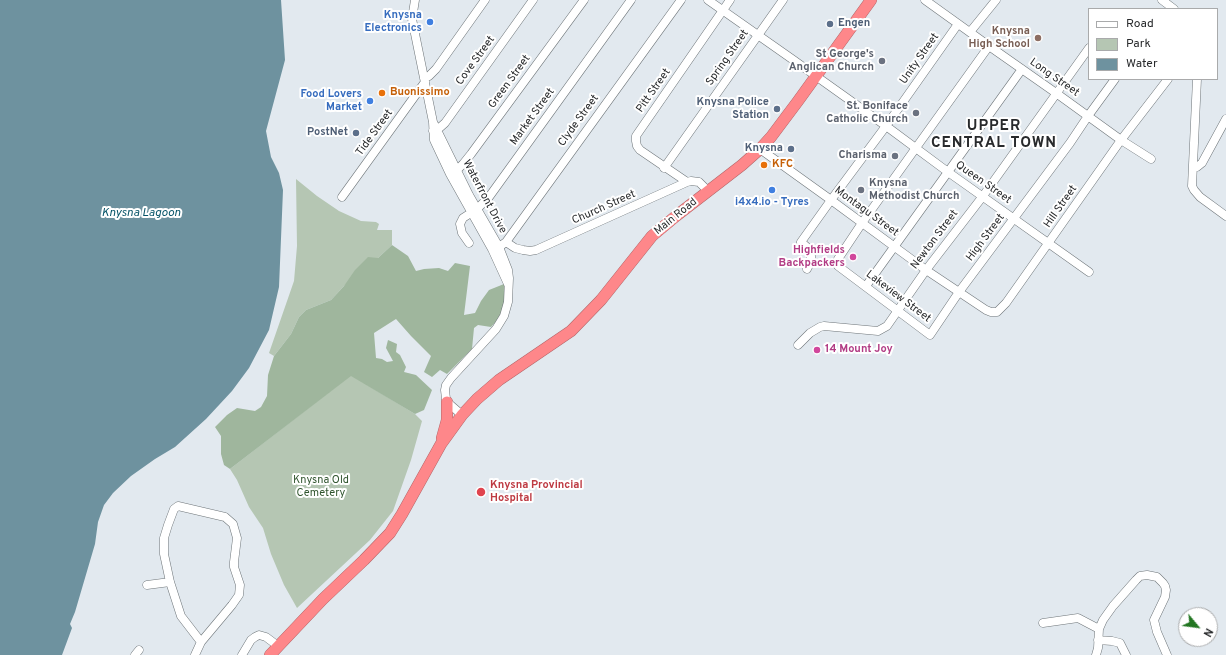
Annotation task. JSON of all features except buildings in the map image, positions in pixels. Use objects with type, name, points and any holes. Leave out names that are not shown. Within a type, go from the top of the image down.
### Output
[{"type":"highway","name":"Main Road","points":[[441,444],[462,415],[477,399],[499,380],[571,331],[601,300],[652,236],[760,149],[816,76],[871,0]]},
{"type":"highway","points":[[270,655],[323,599],[390,533],[441,444],[446,420],[447,402]]},
{"type":"street","name":"Waterfront Drive","points":[[415,0],[412,19],[434,128],[453,172],[474,211],[499,246],[508,270],[509,278],[508,302],[504,316],[496,329],[446,385],[445,390],[447,402]]},
{"type":"street","name":"Tide Street","points":[[342,197],[415,96],[424,80],[436,69],[485,0]]},
{"type":"street","name":"Cove Street","points":[[434,128],[445,123],[533,0]]},
{"type":"street","name":"Green Street","points":[[453,172],[476,148],[584,0]]},
{"type":"street","name":"Market Street","points":[[469,243],[462,233],[460,224],[463,218],[474,211],[489,197],[631,0]]},
{"type":"street","name":"Queen Street","points":[[708,0],[1089,272]]},
{"type":"street","name":"Pitt Street","points":[[686,182],[640,150],[637,146],[636,136],[730,0]]},
{"type":"street","name":"Spring Street","points":[[664,168],[783,0]]},
{"type":"street","name":"Long Street","points":[[925,0],[1121,140],[1151,159]]},
{"type":"street","points":[[970,32],[996,0]]},
{"type":"street","name":"Clyde Street","points":[[499,246],[677,1]]},
{"type":"street","name":"Unity Street","points":[[807,270],[811,261],[811,256],[808,248],[801,242],[958,24]]},
{"type":"street","points":[[862,223],[989,46]]},
{"type":"street","name":"Newton Street","points":[[798,345],[810,333],[824,326],[878,331],[887,326],[926,270],[983,196],[1088,49]]},
{"type":"street","points":[[866,286],[1022,69]]},
{"type":"street","name":"High Street","points":[[959,292],[1070,143],[1114,80]]},
{"type":"street","name":"Hill Street","points":[[959,292],[991,312],[997,312],[1006,303],[1121,140],[1167,80]]},
{"type":"street","points":[[1197,80],[1192,182],[1194,190],[1200,197],[1226,216]]},
{"type":"street","points":[[415,96],[427,98]]},
{"type":"street","points":[[1193,168],[1202,163],[1226,119]]},
{"type":"street","name":"Montagu Street","points":[[760,149],[926,270],[959,292]]},
{"type":"street","points":[[686,182],[699,182],[708,191]]},
{"type":"street","name":"Church Street","points":[[499,246],[530,251],[536,250],[686,182]]},
{"type":"street","name":"Lakeview Street","points":[[862,223],[838,259],[838,266],[930,334],[959,292]]},
{"type":"street","points":[[447,402],[462,415]]},
{"type":"street","points":[[195,655],[201,642],[238,595],[240,585],[234,568],[237,538],[233,524],[229,520],[218,515],[178,506],[174,509],[166,532],[163,545],[164,554],[170,582],[181,616],[201,642]]},
{"type":"street","points":[[1096,655],[1099,629],[1107,614],[1140,576],[1147,575],[1157,577],[1163,583],[1166,590],[1165,597],[1154,620],[1157,632],[1167,655]]},
{"type":"street","points":[[147,585],[170,582]]},
{"type":"street","points":[[1043,623],[1078,618],[1099,629]]},
{"type":"street","points":[[242,655],[251,640],[259,635],[266,637],[278,646]]},
{"type":"street","points":[[1098,640],[1112,640],[1120,643],[1126,655]]},
{"type":"green space","points":[[296,179],[339,211],[361,221],[376,222],[379,224],[377,230],[392,230],[392,245],[344,286],[331,300],[306,310],[299,317],[291,334],[274,356],[269,353],[294,281],[297,246]]},
{"type":"green space","points":[[392,245],[408,256],[416,271],[439,268],[448,271],[455,263],[470,266],[464,315],[475,313],[489,290],[504,284],[506,294],[502,315],[491,327],[478,325],[474,328],[472,349],[447,374],[440,370],[432,377],[424,372],[431,356],[396,319],[374,333],[376,358],[387,362],[393,361],[386,348],[388,340],[397,344],[396,352],[400,355],[406,367],[404,372],[416,375],[432,390],[424,410],[415,414],[351,376],[230,469],[224,465],[221,454],[221,436],[215,427],[227,415],[237,408],[255,411],[261,407],[267,396],[268,375],[274,356],[291,334],[299,317],[306,310],[331,300],[344,286],[355,270],[368,257],[378,258]]},
{"type":"green space","name":"Knysna Old Cemetery","points":[[351,375],[415,414],[422,421],[411,460],[393,511],[370,540],[297,608],[284,585],[271,554],[263,528],[249,507],[237,480],[230,469]]},
{"type":"water","name":"Knysna Lagoon","points":[[0,0],[281,0],[285,60],[266,131],[271,157],[279,173],[283,190],[279,287],[269,330],[249,368],[232,391],[206,419],[175,447],[131,476],[113,493],[104,505],[98,522],[95,544],[70,624],[72,628],[62,655],[0,655]]},
{"type":"place","name":"Knysna Electronics","points":[[430,22]]},
{"type":"place","name":"Engen","points":[[830,24]]},
{"type":"place","name":"Knysna High School","points":[[1038,38]]},
{"type":"place","name":"St George's Anglican Church","points":[[882,61]]},
{"type":"place","name":"Buonissimo","points":[[382,93]]},
{"type":"place","name":"Food Lovers Market","points":[[370,101]]},
{"type":"place","name":"Knysna Police Station","points":[[777,109]]},
{"type":"place","name":"St. Boniface Catholic Church","points":[[916,113]]},
{"type":"place","name":"PostNet","points":[[356,133]]},
{"type":"place","name":"Knysna","points":[[791,149]]},
{"type":"place","name":"Charisma","points":[[895,156]]},
{"type":"place","name":"KFC","points":[[764,165]]},
{"type":"place","name":"i4x4.io - Tyres","points":[[772,190]]},
{"type":"place","name":"Knysna Methodist Church","points":[[861,190]]},
{"type":"place","name":"Highfields Backpackers","points":[[853,257]]},
{"type":"place","name":"14 Mount Joy","points":[[817,350]]},
{"type":"place","name":"Knysna Provincial Hospital","points":[[481,492]]},
{"type":"district","name":"UPPER CENTRAL TOWN","points":[[994,136]]}]
